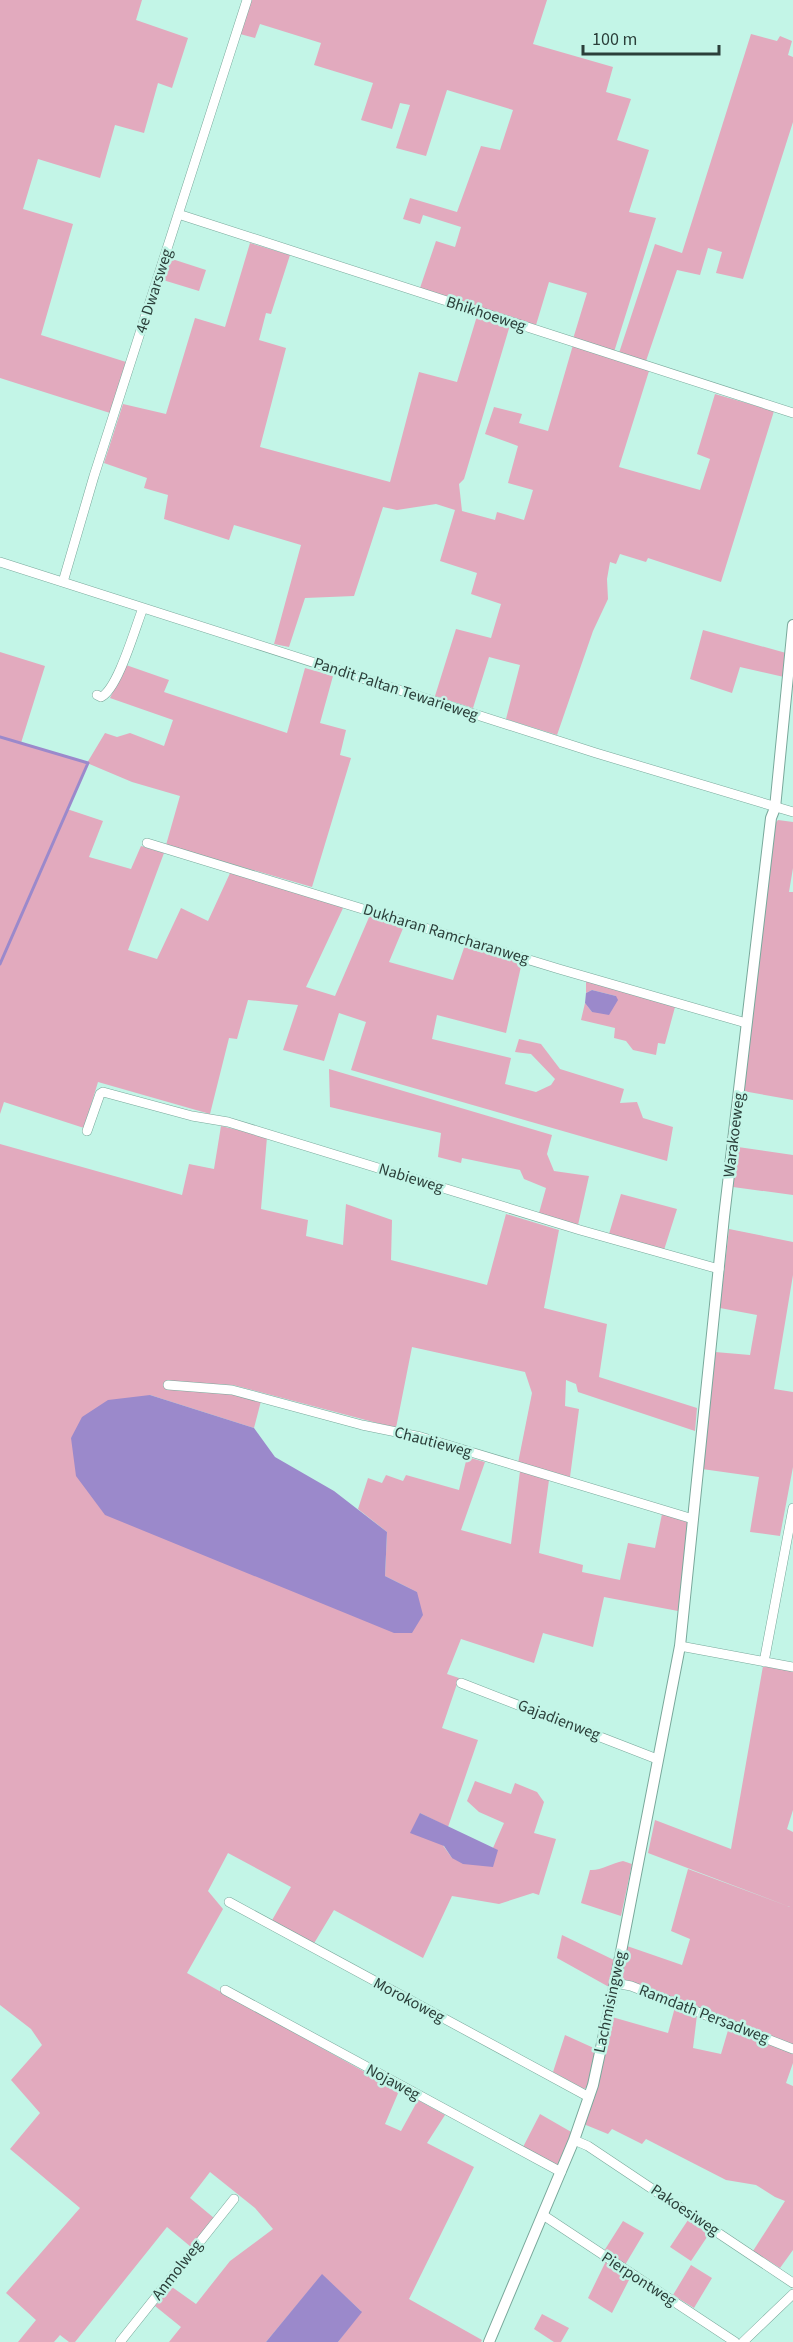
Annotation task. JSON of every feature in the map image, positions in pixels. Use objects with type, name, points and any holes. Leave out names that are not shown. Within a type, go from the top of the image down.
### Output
[{"type":"street","name":"4e Dwarsweg","points":[[63,582],[94,476],[247,0]]},
{"type":"street","name":"Bhikhoeweg","points":[[178,214],[793,413]]},
{"type":"street","name":"Pandit Paltan Tewarieweg","points":[[0,562],[596,753],[793,812]]},
{"type":"street","points":[[97,695],[102,697],[107,694],[114,684],[143,608]]},
{"type":"street","name":"Warakoeweg","points":[[680,1646],[746,1023],[771,818],[775,808],[793,625]]},
{"type":"street","name":"Dukharan Ramcharanweg","points":[[147,843],[558,969],[746,1023]]},
{"type":"street","name":"Nabieweg","points":[[87,1131],[101,1092],[192,1116],[228,1122],[580,1230],[719,1269]]},
{"type":"street","name":"Chautieweg","points":[[168,1385],[232,1390],[343,1420],[421,1437],[693,1519]]},
{"type":"street","points":[[764,1662],[793,1508]]},
{"type":"street","points":[[680,1646],[793,1667]]},
{"type":"street","name":"Lachmisingweg","points":[[489,2342],[561,2172],[589,2097],[615,1983],[680,1646]]},
{"type":"street","name":"Gajadienweg","points":[[460,1683],[657,1759]]},
{"type":"street","name":"Morokoweg","points":[[229,1902],[589,2097]]},
{"type":"street","name":"Ramdath Persadweg","points":[[615,1983],[631,1986],[793,2049]]},
{"type":"street","name":"Nojaweg","points":[[225,1990],[561,2172]]},
{"type":"street","name":"Pakoesiweg","points":[[574,2140],[588,2146],[793,2283]]},
{"type":"street","name":"Anmolweg","points":[[120,2342],[234,2199]]},
{"type":"street","name":"Pierpontweg","points":[[543,2215],[735,2342]]},
{"type":"street","points":[[743,2342],[793,2294]]},
{"type":"shaded area","points":[[0,0],[142,0],[136,20],[188,38],[172,88],[158,83],[144,133],[115,125],[100,178],[38,159],[23,209],[73,224],[41,335],[126,362],[110,413],[0,378]]},
{"type":"shaded area","points":[[251,0],[547,0],[533,44],[613,67],[606,92],[631,99],[617,140],[649,150],[629,212],[656,218],[614,352],[573,339],[587,293],[549,282],[536,325],[420,288],[436,241],[455,247],[461,227],[423,215],[420,224],[403,219],[410,198],[457,212],[481,146],[500,150],[513,110],[447,90],[426,156],[396,148],[410,105],[400,103],[392,129],[361,120],[373,83],[314,65],[321,43],[260,24],[255,38],[240,34]]},
{"type":"shaded area","points":[[751,34],[777,41],[780,36],[792,41],[788,55],[793,57],[793,122],[743,279],[716,273],[722,252],[708,248],[700,275],[677,270],[646,361],[619,353],[655,244],[682,253]]},
{"type":"shaded area","points":[[250,243],[290,255],[271,314],[266,313],[259,340],[286,348],[260,447],[390,482],[419,372],[457,382],[477,316],[510,325],[464,479],[459,484],[462,511],[495,520],[497,512],[524,520],[533,490],[508,483],[518,446],[485,434],[494,407],[522,414],[519,423],[548,431],[573,345],[649,371],[619,467],[700,490],[710,459],[697,454],[715,394],[774,411],[721,582],[648,558],[646,562],[620,554],[616,564],[610,562],[607,579],[608,599],[593,631],[557,735],[506,719],[520,665],[489,657],[473,708],[435,696],[456,629],[491,638],[501,604],[471,594],[477,573],[440,561],[455,510],[436,504],[397,510],[383,507],[354,596],[305,598],[289,647],[274,644],[301,545],[234,525],[229,540],[164,519],[168,495],[144,488],[147,478],[104,463],[123,404],[166,414],[195,318],[225,327]]},
{"type":"shaded area","points":[[169,258],[206,270],[199,291],[163,280]]},
{"type":"shaded area","points":[[703,630],[786,653],[784,677],[740,667],[732,693],[690,679]]},
{"type":"shaded area","points":[[0,652],[45,666],[21,743],[87,763],[67,809],[103,821],[89,857],[131,869],[141,846],[164,853],[128,950],[157,959],[181,908],[208,921],[231,871],[344,906],[306,987],[335,996],[370,915],[404,926],[389,962],[453,980],[465,945],[522,962],[506,1033],[437,1015],[432,1039],[511,1058],[505,1084],[536,1092],[551,1085],[555,1079],[531,1054],[515,1052],[519,1039],[541,1044],[560,1069],[624,1089],[620,1103],[637,1102],[643,1118],[673,1127],[667,1161],[351,1070],[366,1022],[339,1013],[324,1061],[283,1050],[298,1005],[248,1000],[237,1039],[229,1038],[210,1114],[98,1082],[84,1128],[4,1102],[0,1114]]},
{"type":"shaded area","points":[[126,665],[169,680],[164,692],[287,733],[305,668],[333,676],[320,723],[346,730],[340,755],[351,758],[312,887],[166,845],[180,796],[132,782],[87,763],[105,733],[117,737],[130,733],[164,746],[173,720],[110,698]]},
{"type":"shaded area","points":[[778,820],[793,822],[793,868],[789,892],[793,892],[793,1100],[743,1091],[773,826]]},
{"type":"shaded area","points":[[586,981],[675,1007],[665,1044],[658,1043],[656,1055],[633,1050],[626,1041],[614,1038],[615,1028],[581,1020],[585,1003],[592,1012],[616,996],[592,990],[586,993]]},
{"type":"shaded area","points":[[592,990],[616,996],[618,1000],[609,1015],[592,1012],[585,1003],[586,993]]},
{"type":"shaded area","points":[[329,1069],[552,1135],[547,1154],[554,1171],[589,1176],[578,1225],[539,1213],[546,1188],[524,1179],[520,1170],[462,1158],[461,1163],[438,1157],[441,1133],[330,1107]]},
{"type":"shaded area","points":[[221,1126],[267,1137],[261,1209],[308,1220],[306,1236],[343,1245],[346,1204],[392,1220],[391,1260],[487,1285],[506,1214],[559,1230],[544,1308],[607,1324],[599,1377],[697,1408],[695,1431],[578,1392],[576,1384],[566,1380],[565,1406],[579,1409],[570,1477],[518,1463],[532,1393],[525,1372],[412,1347],[396,1428],[233,1385],[166,1382],[233,1393],[261,1401],[254,1428],[150,1395],[71,1438],[417,1592],[385,1576],[387,1532],[358,1509],[368,1478],[382,1483],[386,1475],[403,1481],[406,1475],[459,1490],[467,1457],[485,1462],[461,1530],[511,1544],[520,1471],[549,1480],[539,1553],[583,1565],[582,1572],[620,1580],[628,1543],[655,1548],[662,1514],[688,1522],[678,1611],[604,1597],[593,1647],[543,1633],[534,1663],[461,1639],[447,1674],[459,1678],[442,1728],[478,1740],[448,1827],[420,1813],[452,1858],[497,1850],[493,1848],[504,1823],[479,1812],[467,1801],[475,1781],[511,1794],[515,1783],[537,1792],[544,1802],[534,1833],[556,1839],[539,1895],[533,1893],[499,1904],[452,1896],[423,1958],[334,1910],[313,1945],[271,1922],[291,1887],[228,1853],[208,1891],[223,1909],[187,1973],[399,2091],[385,2124],[401,2131],[418,2100],[445,2115],[427,2143],[474,2167],[409,2299],[482,2340],[481,2342],[338,2342],[361,2311],[322,2275],[266,2342],[169,2342],[181,2327],[155,2306],[172,2287],[196,2304],[230,2261],[273,2229],[255,2208],[210,2172],[190,2198],[214,2218],[191,2247],[167,2227],[75,2342],[69,2342],[60,2335],[54,2342],[18,2342],[36,2320],[6,2293],[80,2208],[10,2149],[40,2113],[11,2080],[42,2045],[31,2029],[0,2005],[0,1144],[182,1195],[189,1164],[214,1169]]},
{"type":"shaded area","points":[[738,1147],[793,1155],[793,1195],[733,1187]]},
{"type":"shaded area","points":[[621,1194],[677,1209],[664,1250],[609,1234]]},
{"type":"shaded area","points":[[729,1229],[793,1242],[793,1275],[774,1389],[793,1392],[793,1467],[780,1536],[750,1532],[759,1477],[702,1469],[715,1352],[750,1355],[757,1315],[720,1308]]},
{"type":"shaded area","points":[[150,1395],[254,1428],[275,1457],[334,1491],[387,1532],[385,1576],[417,1592],[423,1615],[412,1633],[394,1633],[105,1515],[76,1476],[71,1438],[82,1417],[108,1400]]},
{"type":"shaded area","points":[[763,1666],[793,1671],[793,1810],[787,1829],[793,1832],[793,2045],[619,1981],[627,1946],[682,1965],[690,1939],[671,1931],[688,1869],[790,1907],[648,1853],[655,1820],[731,1849]]},
{"type":"shaded area","points":[[420,1813],[498,1850],[493,1867],[463,1864],[452,1858],[444,1846],[410,1833]]},
{"type":"shaded area","points":[[623,1861],[632,1864],[621,1916],[581,1903],[590,1870]]},
{"type":"shaded area","points":[[562,1935],[614,1960],[609,1987],[557,1958]]},
{"type":"shaded area","points":[[675,2007],[697,2015],[693,2048],[721,2054],[729,2027],[793,2051],[793,2063],[786,2083],[793,2086],[793,2250],[780,2268],[753,2251],[785,2201],[756,2185],[726,2180],[646,2139],[642,2144],[612,2129],[608,2134],[581,2123],[612,2017],[668,2033]]},
{"type":"shaded area","points":[[565,2035],[596,2049],[587,2087],[584,2089],[553,2072]]},
{"type":"shaded area","points":[[540,2114],[573,2133],[559,2165],[555,2166],[522,2149]]},
{"type":"shaded area","points":[[688,2220],[709,2234],[691,2261],[670,2247]]},
{"type":"shaded area","points":[[623,2221],[644,2233],[625,2265],[604,2251]]},
{"type":"shaded area","points":[[606,2261],[630,2278],[612,2313],[588,2298]]},
{"type":"shaded area","points":[[691,2265],[712,2278],[694,2308],[673,2295]]},
{"type":"shaded area","points":[[322,2274],[362,2312],[338,2342],[266,2342]]},
{"type":"shaded area","points":[[542,2314],[569,2328],[561,2342],[554,2342],[534,2329]]},
{"type":"waterway","points":[[0,737],[88,763],[0,964]]}]
